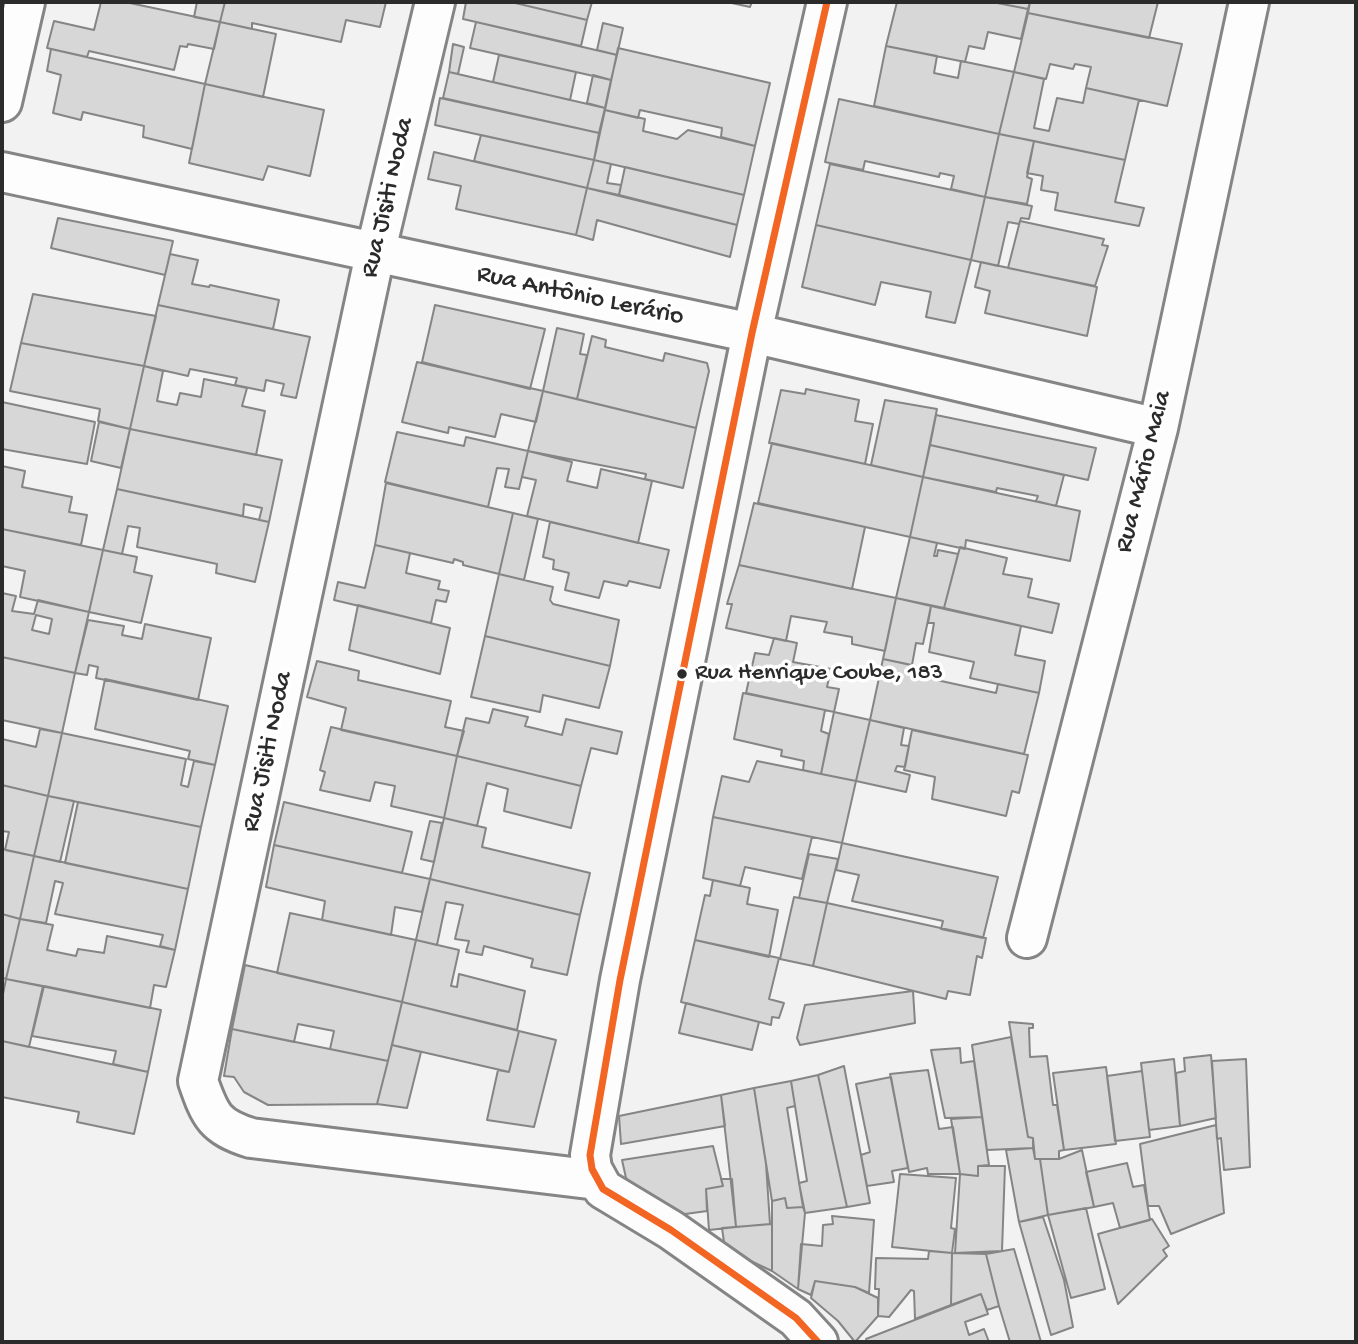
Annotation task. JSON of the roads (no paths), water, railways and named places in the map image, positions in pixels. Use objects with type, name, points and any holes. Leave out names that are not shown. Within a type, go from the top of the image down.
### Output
[{"type":"street","points":[[2,102],[25,2]]},
{"type":"street","name":"Rua Jisiti Noda","points":[[435,2],[375,254],[198,1081],[208,1111],[225,1130],[251,1138],[594,1168]]},
{"type":"street","points":[[818,1342],[796,1318],[671,1230],[603,1189],[594,1168],[620,980],[752,333],[827,2]]},
{"type":"street","name":"Rua Mário Maia","points":[[1027,938],[1158,428],[1249,2]]},
{"type":"street","name":"Rua Antônio Lerário","points":[[2,172],[752,333],[1158,428]]},
{"type":"place","name":"Rua Henrique Coube, 183","points":[[682,674]]}]
